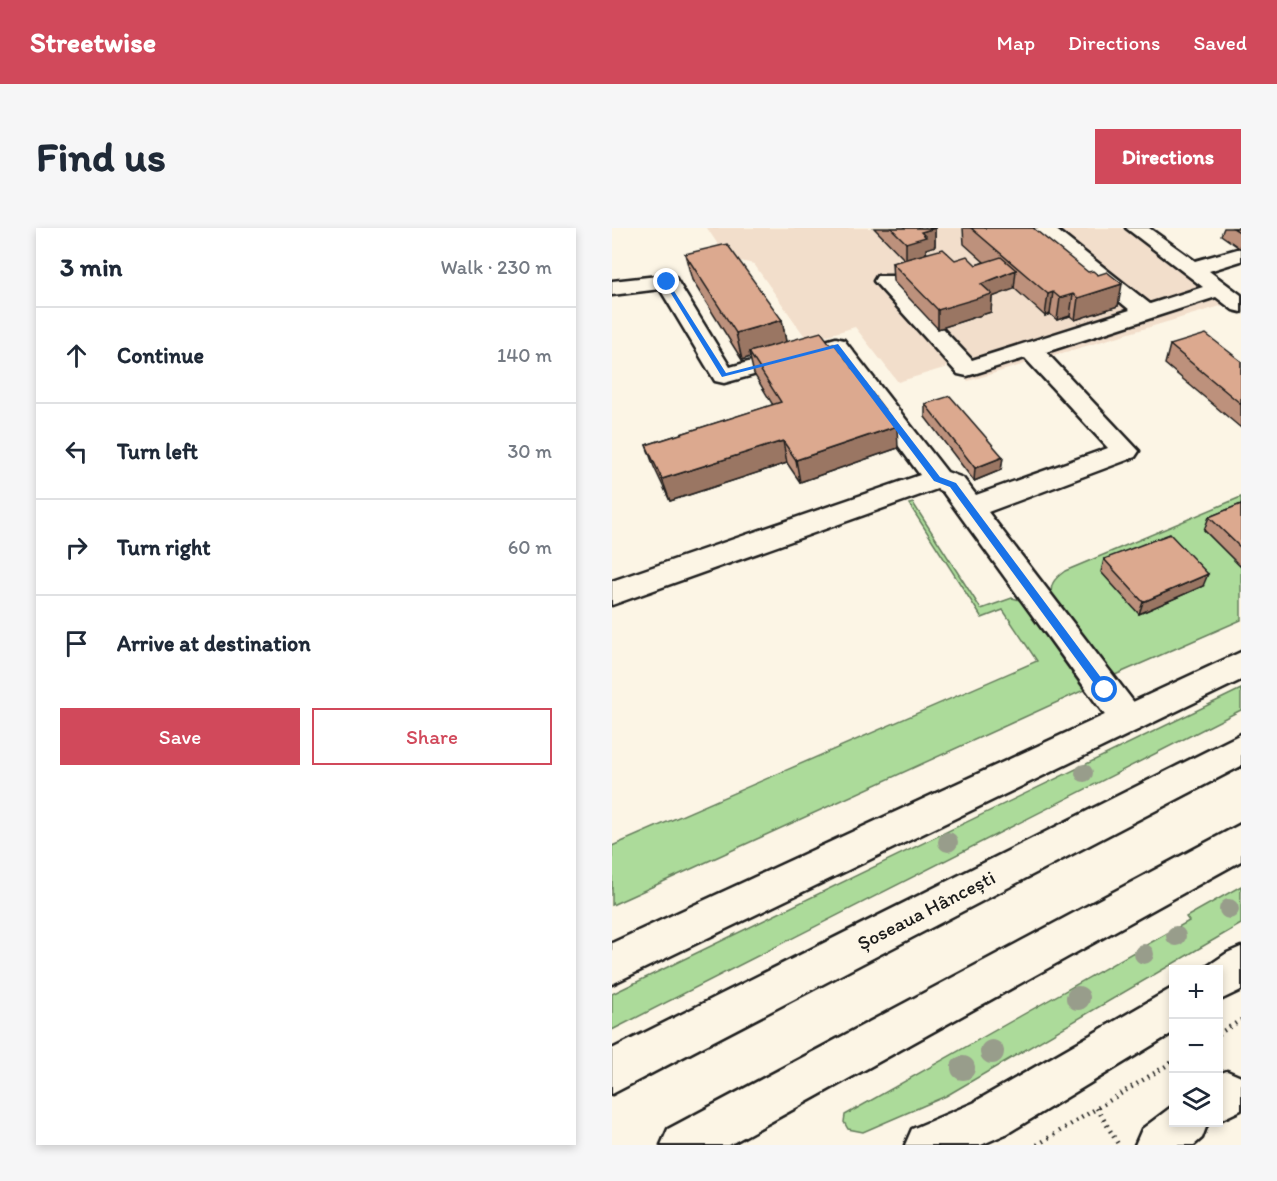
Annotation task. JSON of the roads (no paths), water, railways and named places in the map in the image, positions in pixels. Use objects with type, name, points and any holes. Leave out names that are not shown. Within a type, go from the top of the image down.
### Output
[{"type":"main road","points":[[1041,228],[1146,312]]},
{"type":"main road","points":[[1136,228],[1241,305]]},
{"type":"main road","points":[[1193,269],[1241,254]]},
{"type":"main road","points":[[885,281],[967,369],[1220,289]]},
{"type":"main road","points":[[612,288],[667,282],[724,376],[836,345],[937,479],[953,485],[1127,719]]},
{"type":"main road","points":[[969,508],[1126,451],[1031,350]]},
{"type":"main road","points":[[612,593],[937,479]]},
{"type":"main road","points":[[612,964],[1241,665]]},
{"type":"main road","name":"Șoseaua Hâncești","points":[[612,1072],[1241,749]]},
{"type":"main road","points":[[684,1145],[1241,841]]},
{"type":"main road","points":[[1223,978],[1241,967]]},
{"type":"main road","points":[[928,1145],[992,1117],[1169,1010]]},
{"type":"main road","points":[[1158,1145],[1180,1127]]}]
